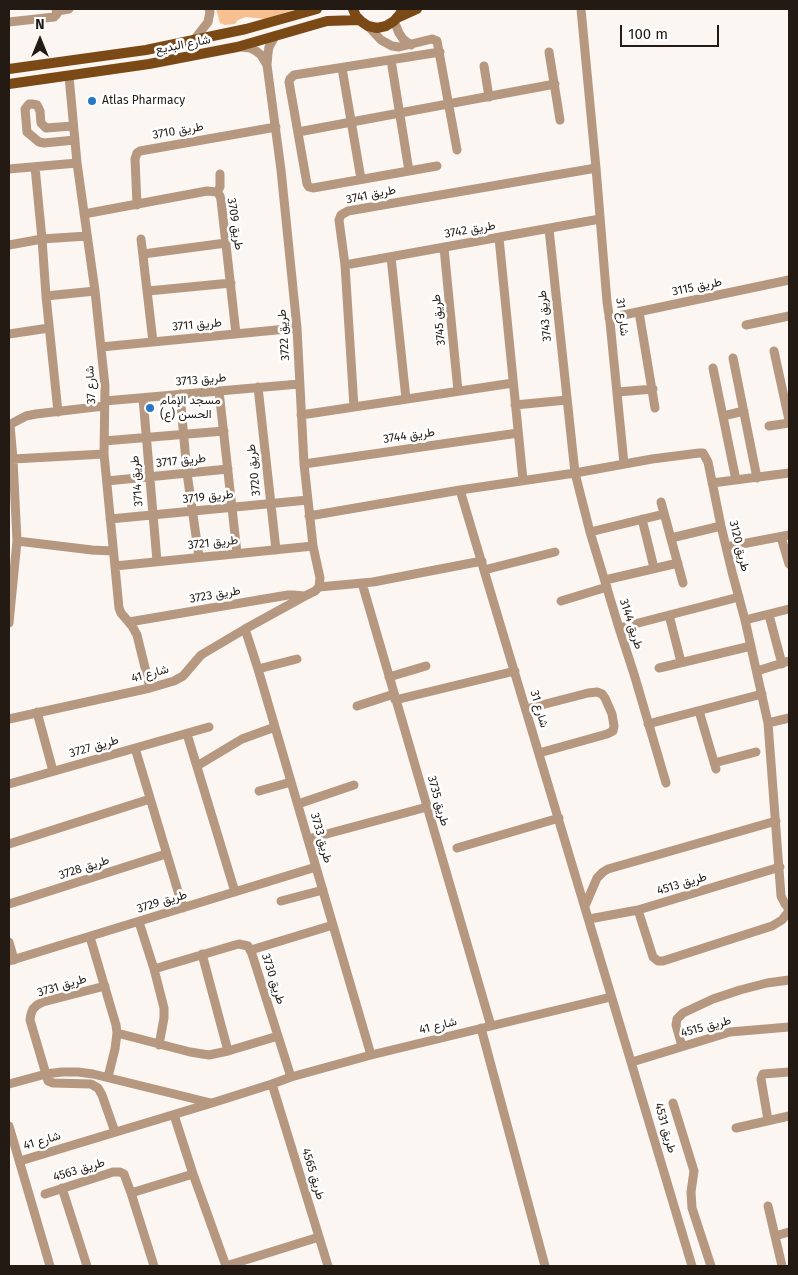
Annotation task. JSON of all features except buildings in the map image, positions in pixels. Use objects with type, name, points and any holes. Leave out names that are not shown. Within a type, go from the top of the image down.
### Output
[{"type":"main road","name":"شارع البديع","points":[[9,69],[146,50],[246,29],[317,9]]},
{"type":"main road","points":[[353,9],[364,23]]},
{"type":"main road","points":[[398,16],[417,9]]},
{"type":"main road","name":"شارع البديع","points":[[9,84],[149,64],[237,47],[327,21],[364,23],[382,27],[398,16]]},
{"type":"street","points":[[9,22],[54,17],[56,10],[69,9]]},
{"type":"street","points":[[194,40],[208,22],[209,9]]},
{"type":"street","name":"شارع 31","points":[[581,9],[607,302],[618,392],[624,464]]},
{"type":"street","points":[[398,16],[399,34],[403,40],[411,44]]},
{"type":"street","points":[[364,23],[381,40],[392,46],[399,47],[430,39],[434,39],[438,43],[457,150]]},
{"type":"street","name":"طريق 3722","points":[[275,36],[269,47],[267,65],[276,127],[296,328],[309,516],[320,578],[319,587]]},
{"type":"street","points":[[237,47],[256,51],[267,65]]},
{"type":"street","points":[[437,166],[309,188],[290,79],[294,76],[440,52]]},
{"type":"street","points":[[549,52],[560,120]]},
{"type":"street","points":[[391,60],[409,171]]},
{"type":"street","points":[[484,66],[489,97]]},
{"type":"street","points":[[342,68],[361,180]]},
{"type":"street","name":"شارع 37","points":[[69,76],[77,163],[105,386],[104,454],[119,608],[137,635],[150,688]]},
{"type":"street","points":[[298,132],[555,84]]},
{"type":"street","points":[[73,126],[46,128],[41,123],[38,105],[29,104],[25,109],[27,132],[39,142],[75,140]]},
{"type":"street","name":"طريق 3710","points":[[137,205],[134,158],[137,152],[276,127]]},
{"type":"street","points":[[9,169],[77,163]]},
{"type":"street","points":[[35,166],[58,412]]},
{"type":"street","name":"طريق 3741","points":[[354,407],[345,265],[338,220],[341,215],[348,211],[596,168]]},
{"type":"street","points":[[217,192],[220,187],[220,174]]},
{"type":"street","name":"طريق 3709","points":[[84,214],[208,191],[217,192],[221,200],[236,334]]},
{"type":"street","name":"طريق 3742","points":[[345,265],[600,219]]},
{"type":"street","name":"طريق 3743","points":[[549,229],[575,473]]},
{"type":"street","points":[[9,245],[42,239],[87,236]]},
{"type":"street","points":[[499,238],[522,480]]},
{"type":"street","points":[[141,239],[154,342]]},
{"type":"street","points":[[143,254],[226,243]]},
{"type":"street","name":"طريق 3745","points":[[444,248],[458,391]]},
{"type":"street","points":[[392,257],[406,399]]},
{"type":"street","name":"طريق 3115","points":[[609,318],[789,280]]},
{"type":"street","points":[[148,291],[231,283]]},
{"type":"street","points":[[46,296],[94,290]]},
{"type":"street","points":[[639,312],[655,408]]},
{"type":"street","points":[[746,325],[789,316]]},
{"type":"street","points":[[9,334],[49,328]]},
{"type":"street","name":"طريق 3711","points":[[101,347],[296,328]]},
{"type":"street","points":[[769,426],[789,422],[774,351]]},
{"type":"street","points":[[733,358],[758,478]]},
{"type":"street","points":[[713,368],[736,480]]},
{"type":"street","points":[[301,415],[513,383]]},
{"type":"street","name":"طريق 3713","points":[[9,425],[26,416],[104,403],[180,394],[299,384]]},
{"type":"street","name":"طريق 3720","points":[[258,387],[276,550]]},
{"type":"street","points":[[618,392],[652,390]]},
{"type":"street","points":[[219,391],[238,554]]},
{"type":"street","points":[[180,394],[187,473],[199,557]]},
{"type":"street","name":"طريق 3714","points":[[143,398],[157,561]]},
{"type":"street","points":[[515,405],[567,400]]},
{"type":"street","points":[[722,416],[744,411]]},
{"type":"street","points":[[9,425],[13,459],[14,546],[9,623]]},
{"type":"street","points":[[104,441],[224,431]]},
{"type":"street","name":"طريق 3744","points":[[304,464],[518,433]]},
{"type":"street","name":"طريق 3120","points":[[624,464],[699,453],[703,454],[706,458],[768,723],[780,867],[785,891]]},
{"type":"street","points":[[13,459],[104,454]]},
{"type":"street","points":[[309,516],[624,464]]},
{"type":"street","name":"طريق 3717","points":[[107,481],[228,469]]},
{"type":"street","name":"طريق 3144","points":[[575,473],[590,532],[666,783]]},
{"type":"street","points":[[712,483],[789,473]]},
{"type":"street","name":"شارع 31","points":[[460,490],[612,997]]},
{"type":"street","name":"طريق 3719","points":[[110,519],[308,500]]},
{"type":"street","points":[[661,502],[683,583]]},
{"type":"street","points":[[590,532],[664,514]]},
{"type":"street","points":[[642,519],[654,568]]},
{"type":"street","points":[[671,538],[721,526]]},
{"type":"street","points":[[726,547],[785,536],[789,564]]},
{"type":"street","points":[[14,546],[113,551]]},
{"type":"street","name":"طريق 3721","points":[[115,566],[313,546]]},
{"type":"street","points":[[484,570],[555,552]]},
{"type":"street","points":[[305,596],[319,587],[362,583],[482,561]]},
{"type":"street","points":[[561,601],[654,568],[678,563]]},
{"type":"street","name":"طريق 3735","points":[[362,583],[427,807],[486,1027],[545,1266]]},
{"type":"street","name":"طريق 3723","points":[[129,622],[288,595],[305,596]]},
{"type":"street","name":"شارع 41","points":[[9,719],[169,683],[187,672],[201,655],[305,596]]},
{"type":"street","points":[[619,628],[739,597]]},
{"type":"street","points":[[745,620],[789,610]]},
{"type":"street","points":[[757,672],[785,662],[769,614]]},
{"type":"street","points":[[669,615],[681,662]]},
{"type":"street","name":"طريق 3733","points":[[245,629],[292,782],[371,1055]]},
{"type":"street","points":[[659,668],[751,646]]},
{"type":"street","points":[[258,669],[297,659]]},
{"type":"street","points":[[389,677],[426,666]]},
{"type":"street","points":[[357,706],[515,671]]},
{"type":"street","points":[[526,708],[597,692],[605,698],[612,714],[613,731],[539,753]]},
{"type":"street","points":[[648,724],[762,694]]},
{"type":"street","points":[[699,711],[715,766],[756,752]]},
{"type":"street","points":[[38,712],[53,771]]},
{"type":"street","points":[[768,723],[789,718]]},
{"type":"street","name":"طريق 3727","points":[[9,784],[209,727]]},
{"type":"street","points":[[197,766],[242,738],[275,728]]},
{"type":"street","points":[[187,734],[235,892]]},
{"type":"street","points":[[135,748],[183,908]]},
{"type":"street","points":[[259,791],[292,782]]},
{"type":"street","points":[[298,804],[354,785]]},
{"type":"street","points":[[9,844],[150,799]]},
{"type":"street","points":[[308,838],[427,807]]},
{"type":"street","points":[[457,848],[559,818]]},
{"type":"street","points":[[585,906],[598,878],[608,869],[776,821]]},
{"type":"street","name":"طريق 3728","points":[[9,904],[166,854]]},
{"type":"street","name":"طريق 4513","points":[[589,919],[638,910],[780,867]]},
{"type":"street","name":"طريق 3729","points":[[9,942],[12,961],[316,868]]},
{"type":"street","points":[[281,901],[323,890]]},
{"type":"street","points":[[638,910],[653,957],[658,961],[663,961],[772,926],[782,920],[789,910],[783,900],[785,891]]},
{"type":"street","points":[[138,922],[154,969],[164,1008],[159,1045]]},
{"type":"street","points":[[251,950],[333,925]]},
{"type":"street","name":"طريق 3731","points":[[90,937],[114,1016],[117,1034],[108,1078]]},
{"type":"street","name":"طريق 3730","points":[[154,969],[239,944],[248,946],[251,950],[291,1077]]},
{"type":"street","points":[[202,954],[228,1051]]},
{"type":"street","points":[[682,1046],[676,1025],[679,1017],[684,1013],[713,999],[740,990],[789,980]]},
{"type":"street","name":"طريق 3731","points":[[46,1074],[30,1020],[33,1009],[43,1002],[105,986]]},
{"type":"street","name":"شارع 41","points":[[20,1161],[273,1087],[291,1077],[371,1055],[612,997]]},
{"type":"street","name":"طريق 4531","points":[[612,997],[692,1266]]},
{"type":"street","name":"طريق 4515","points":[[632,1062],[730,1032],[789,1027]]},
{"type":"street","points":[[117,1034],[209,1055],[278,1036]]},
{"type":"street","points":[[9,1084],[46,1074],[78,1072],[93,1074],[212,1104]]},
{"type":"street","points":[[768,1120],[761,1079],[763,1074],[789,1072]]},
{"type":"street","points":[[46,1074],[48,1081],[53,1083],[86,1083],[98,1088],[115,1132]]},
{"type":"street","name":"طريق 4565","points":[[273,1087],[328,1266]]},
{"type":"street","points":[[673,1103],[694,1171],[692,1204],[711,1266]]},
{"type":"street","points":[[174,1115],[226,1266],[319,1237]]},
{"type":"street","points":[[736,1128],[789,1116]]},
{"type":"street","points":[[9,1126],[50,1266]]},
{"type":"street","name":"طريق 4563","points":[[45,1194],[112,1172],[124,1174],[131,1193]]},
{"type":"street","points":[[154,1266],[131,1193],[193,1174]]},
{"type":"street","points":[[62,1188],[87,1266]]},
{"type":"street","points":[[768,1206],[782,1266]]},
{"type":"street","points":[[775,1236],[789,1232]]},
{"type":"shaded area","points":[[216,9],[296,9],[265,19],[246,17],[238,20],[235,24],[225,25],[220,23]]},
{"type":"place","name":"Atlas Pharmacy","points":[[92,101]]},
{"type":"place","name":"مسجد الإمام الحسن (ع)","points":[[150,408]]}]
